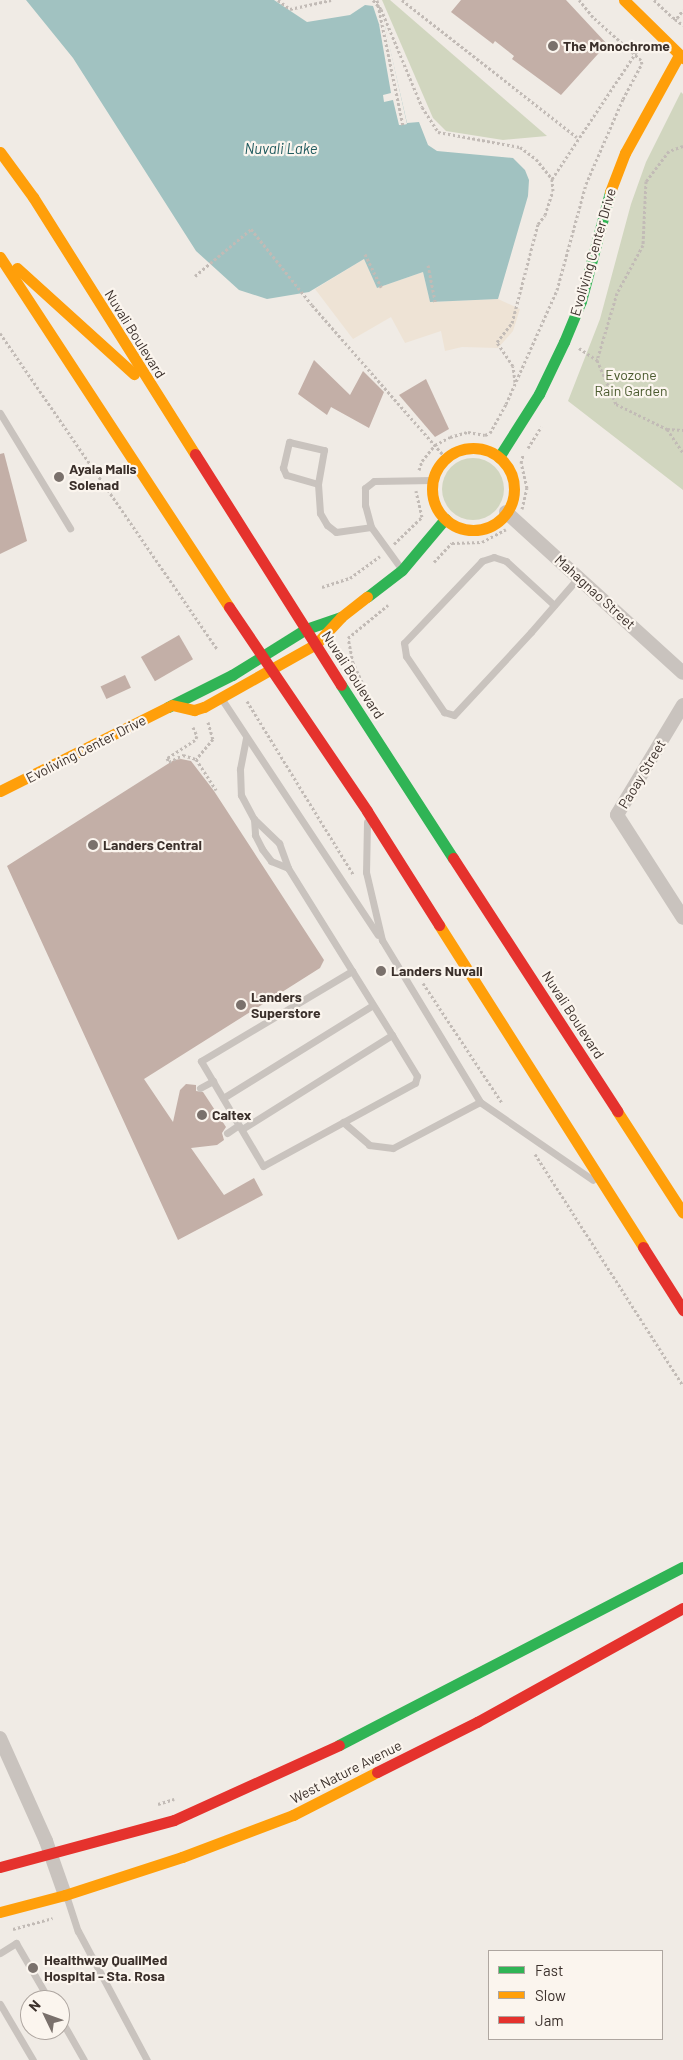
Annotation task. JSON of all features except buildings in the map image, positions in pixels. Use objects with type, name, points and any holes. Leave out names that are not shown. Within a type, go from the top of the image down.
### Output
[{"type":"street","points":[[624,0],[653,30],[682,53]]},
{"type":"street","name":"Evoliving Center Drive","points":[[499,457],[539,394],[564,342],[581,302],[607,200],[625,153],[682,53]]},
{"type":"street","name":"Nuvali Boulevard","points":[[0,152],[33,197],[152,390],[683,1213]]},
{"type":"street","points":[[0,255],[152,390]]},
{"type":"street","points":[[0,255],[271,671],[367,811],[683,1310]]},
{"type":"street","points":[[472,448],[499,457],[507,465],[514,484],[511,506],[496,524],[483,529],[456,527],[445,519],[434,501],[433,480],[446,458],[472,448]]},
{"type":"street","name":"Mahagnao Street","points":[[506,512],[683,673]]},
{"type":"street","name":"Evoliving Center Drive","points":[[172,705],[194,710],[271,671],[316,644],[341,617],[402,570],[445,519]]},
{"type":"street","name":"Evoliving Center Drive","points":[[0,791],[172,705],[262,657],[306,629],[341,617]]},
{"type":"street","name":"Paoay Street","points":[[683,705],[617,815],[683,918]]},
{"type":"street","name":"West Nature Avenue","points":[[0,1867],[52,1856],[174,1820],[332,1749],[683,1567]]},
{"type":"street","name":"West Nature Avenue","points":[[0,1912],[65,1895],[182,1857],[293,1815],[477,1722],[683,1608]]},
{"type":"street","points":[[0,1738],[52,1856],[65,1895]]},
{"type":"lane","points":[[0,413],[70,528]]},
{"type":"lane","points":[[318,484],[286,475],[283,468],[289,442],[324,450],[318,484],[320,513],[327,525],[336,532],[371,527]]},
{"type":"lane","points":[[402,570],[371,527],[364,505],[364,488],[369,483],[433,480]]},
{"type":"lane","points":[[554,605],[506,561],[494,557],[482,561],[404,643],[406,656],[444,712],[454,714],[554,605],[578,578]]},
{"type":"lane","points":[[220,698],[382,940],[480,1102],[523,1135],[606,1188]]},
{"type":"lane","points":[[246,738],[240,769],[241,795],[254,819],[274,835],[288,868],[418,1076],[415,1083],[264,1166],[201,1060],[352,971]]},
{"type":"lane","points":[[367,811],[366,872],[382,940]]},
{"type":"lane","points":[[254,819],[255,835],[271,861],[288,868]]},
{"type":"lane","points":[[223,1098],[373,1005]]},
{"type":"lane","points":[[227,1133],[241,1127],[392,1035]]},
{"type":"lane","points":[[200,1088],[213,1081]]},
{"type":"lane","points":[[343,1122],[369,1145],[393,1148],[480,1102]]},
{"type":"lane","points":[[65,1895],[78,1931],[147,2060]]},
{"type":"lane","points":[[0,1953],[16,1943],[43,1990]]},
{"type":"lane","points":[[0,2004],[33,2060]]},
{"type":"lane","points":[[70,2036],[84,2060]]},
{"type":"path","points":[[278,0],[290,9],[331,0]]},
{"type":"path","points":[[373,0],[377,2],[422,107],[438,132],[520,147],[536,159],[552,179],[553,190],[545,215],[538,224],[512,324],[497,342],[514,366],[514,386]]},
{"type":"path","points":[[402,0],[577,137]]},
{"type":"path","points":[[322,587],[350,578],[388,550],[422,517],[416,495],[416,480],[422,461],[436,445],[468,432],[485,435],[490,433],[514,386],[557,290],[586,184],[623,99],[642,64],[579,0]]},
{"type":"path","points":[[654,0],[669,15],[683,25]]},
{"type":"path","points":[[377,2],[403,125]]},
{"type":"path","points":[[675,19],[683,10]]},
{"type":"path","points":[[552,179],[577,137],[633,53],[669,15]]},
{"type":"path","points":[[683,146],[669,151],[646,181],[643,245],[618,293],[597,360],[616,404],[667,429],[683,430]]},
{"type":"path","points":[[195,276],[250,229],[312,305],[446,458]]},
{"type":"path","points":[[365,254],[381,286]]},
{"type":"path","points":[[428,265],[435,302]]},
{"type":"path","points":[[0,332],[217,649]]},
{"type":"path","points":[[667,429],[683,453]]},
{"type":"path","points":[[245,697],[354,875]]},
{"type":"path","points":[[196,758],[213,739],[206,718]]},
{"type":"path","points":[[191,725],[197,736],[195,740],[167,758],[169,762],[183,755],[196,758],[216,790]]},
{"type":"path","points":[[422,982],[507,1110]]},
{"type":"path","points":[[523,1135],[683,1385]]},
{"type":"path","points":[[150,1807],[178,1798]]},
{"type":"green space","points":[[382,0],[390,0],[547,136],[503,140],[446,131],[433,118]]},
{"type":"green space","name":"Evozone Rain Garden","points":[[681,92],[683,94],[683,490],[568,401],[600,319],[631,204],[646,162]]},
{"type":"green space","points":[[467,458],[479,458],[495,467],[502,477],[504,489],[502,501],[495,511],[479,520],[467,520],[456,515],[447,506],[442,495],[442,483],[447,472],[456,463]]},
{"type":"shaded area","points":[[364,259],[377,288],[423,272],[430,302],[498,299],[520,309],[513,331],[498,348],[462,347],[445,351],[441,331],[405,343],[391,317],[353,339],[315,289]]},
{"type":"water","name":"Nuvali Lake","points":[[26,0],[274,0],[307,22],[350,15],[365,5],[373,6],[379,24],[385,27],[407,123],[419,122],[428,145],[437,151],[513,158],[525,170],[529,180],[528,196],[498,299],[430,302],[423,272],[377,288],[364,259],[309,292],[267,299],[239,290],[196,251],[73,58]]},
{"type":"pier","points":[[379,24],[385,27],[387,34],[407,124],[399,125],[393,100],[384,102],[383,95],[391,93]]},
{"type":"traffic: fast","points":[[499,457],[539,394],[564,342],[581,301],[610,192]]},
{"type":"traffic: fast","points":[[367,597],[402,570],[445,519]]},
{"type":"traffic: fast","points":[[168,707],[232,675],[306,629],[341,617]]},
{"type":"traffic: fast","points":[[341,685],[453,858]]},
{"type":"traffic: fast","points":[[339,1745],[683,1567]]},
{"type":"traffic: slow","points":[[624,0],[683,58]]},
{"type":"traffic: slow","points":[[610,192],[625,153],[679,55]]},
{"type":"traffic: slow","points":[[0,152],[33,197],[195,454]]},
{"type":"traffic: slow","points":[[0,257],[229,607]]},
{"type":"traffic: slow","points":[[17,268],[134,374]]},
{"type":"traffic: slow","points":[[473,448],[489,451],[502,460],[511,473],[514,489],[511,505],[502,518],[489,527],[473,530],[457,527],[444,518],[435,505],[432,489],[435,473],[444,460],[457,451],[473,448]]},
{"type":"traffic: slow","points":[[172,705],[194,710],[204,707],[316,644],[341,617],[367,597]]},
{"type":"traffic: slow","points":[[0,791],[168,707]]},
{"type":"traffic: slow","points":[[439,925],[643,1247]]},
{"type":"traffic: slow","points":[[617,1111],[683,1213]]},
{"type":"traffic: slow","points":[[0,1912],[65,1895],[182,1857],[293,1815],[377,1772]]},
{"type":"traffic: jam","points":[[195,454],[341,685]]},
{"type":"traffic: jam","points":[[229,607],[367,811],[439,925]]},
{"type":"traffic: jam","points":[[453,858],[617,1111]]},
{"type":"traffic: jam","points":[[643,1247],[683,1310]]},
{"type":"traffic: jam","points":[[377,1772],[477,1722],[683,1608]]},
{"type":"traffic: jam","points":[[0,1867],[174,1820],[339,1745]]},
{"type":"place","name":"The Monochrome","points":[[553,46]]},
{"type":"place","name":"Ayala Malls Solenad","points":[[59,477]]},
{"type":"place","name":"Landers Central","points":[[93,845]]},
{"type":"place","name":"Landers Nuvali","points":[[381,971]]},
{"type":"place","name":"Landers Superstore","points":[[241,1005]]},
{"type":"place","name":"Caltex","points":[[202,1115]]},
{"type":"place","name":"Healthway QualiMed Hospital - Sta. Rosa","points":[[33,1968]]}]
